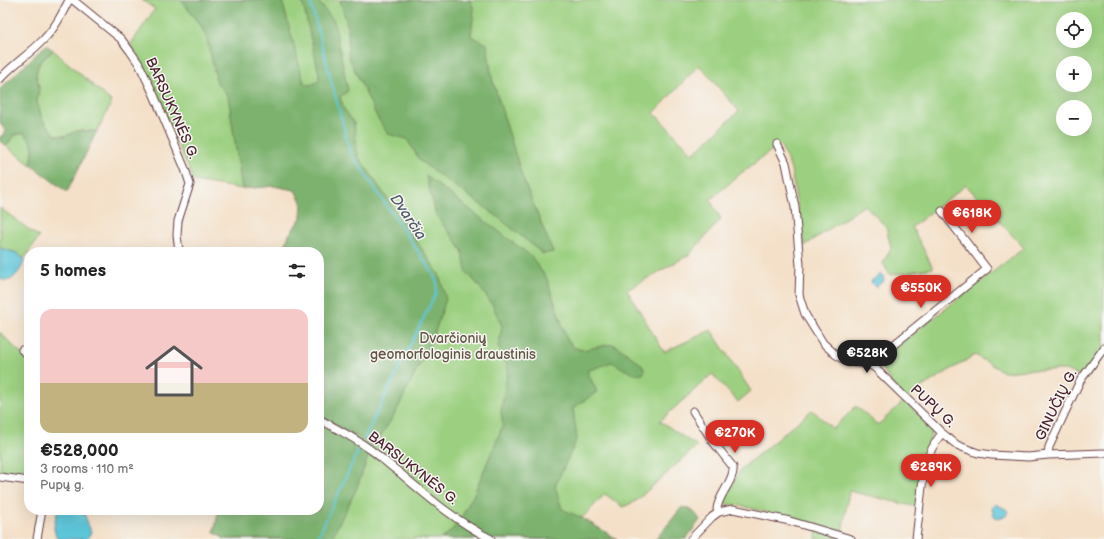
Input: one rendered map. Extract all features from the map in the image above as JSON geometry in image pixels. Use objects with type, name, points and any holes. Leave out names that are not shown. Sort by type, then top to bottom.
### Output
[{"type":"street","points":[[0,79],[6,72],[43,41],[51,31],[69,0]]},
{"type":"street","name":"BARSUKYNĖS G.","points":[[73,0],[121,39],[139,64],[154,95],[190,184],[178,221],[177,235],[178,247]]},
{"type":"street","points":[[777,144],[786,163],[794,201],[800,265],[799,295],[805,314],[824,343],[835,354],[847,362],[871,365],[876,358],[987,268],[942,211]]},
{"type":"street","name":"GINUČIŲ G.","points":[[1048,455],[1049,446],[1080,382],[1104,348]]},
{"type":"street","name":"PUPŲ G.","points":[[871,365],[942,433],[957,445],[978,453],[1028,457],[1104,452]]},
{"type":"street","points":[[693,410],[714,443],[733,467],[732,474],[718,502],[717,510],[719,512]]},
{"type":"street","name":"BARSUKYNĖS G.","points":[[324,422],[346,433],[372,450],[424,494],[458,520],[491,539]]},
{"type":"street","points":[[916,539],[924,468],[931,449],[942,433]]},
{"type":"street","points":[[0,478],[24,480]]},
{"type":"street","points":[[691,539],[704,523],[719,512],[739,509],[790,521],[851,539]]},
{"type":"street","points":[[37,539],[41,515]]},
{"type":"green space","name":"Dvarčionių geomorfologinis draustinis","points":[[142,0],[1104,0],[1104,354],[1087,379],[1065,370],[1025,370],[1004,372],[975,355],[915,391],[905,402],[930,425],[932,432],[922,462],[917,507],[849,491],[841,539],[816,539],[817,526],[743,506],[722,504],[741,469],[812,410],[833,429],[856,406],[878,425],[904,401],[879,366],[879,360],[1024,248],[966,185],[912,227],[933,268],[890,275],[883,263],[891,248],[886,227],[865,205],[804,246],[791,169],[780,144],[740,174],[710,200],[721,219],[690,254],[627,290],[664,352],[711,330],[751,391],[738,402],[712,374],[660,421],[697,446],[636,501],[623,507],[605,494],[582,518],[617,539],[225,539],[214,532],[218,515],[324,515],[324,247],[284,247],[289,235],[301,218],[302,203],[295,190],[274,186],[242,189],[194,181],[140,58],[130,45],[155,9]],"holes":[[[699,65],[739,111],[693,154],[654,113]]]},
{"type":"green space","points":[[181,0],[282,0],[304,83],[309,85],[319,80],[319,74],[302,0],[317,0],[334,21],[348,91],[340,97],[344,109],[354,123],[358,156],[439,274],[446,299],[434,335],[396,412],[374,447],[324,418],[324,247],[284,247],[289,235],[301,218],[302,203],[295,190],[274,186],[242,189],[228,96],[217,83],[207,39],[201,26]]},
{"type":"green space","points":[[340,0],[470,0],[474,9],[471,36],[487,44],[492,78],[523,179],[553,252],[543,254],[498,217],[420,161],[407,139],[388,134],[377,117],[348,56],[348,28]]},
{"type":"green space","points":[[46,45],[53,50],[39,63],[36,74],[39,88],[37,102],[42,119],[55,135],[65,136],[77,131],[97,131],[67,192],[31,165],[33,148],[32,144],[24,133],[15,135],[6,146],[0,141],[0,137],[6,132],[0,123],[0,89]]},
{"type":"green space","points":[[53,50],[112,102],[97,131],[77,131],[65,136],[55,135],[42,119],[37,102],[39,88],[36,74],[39,63]]},
{"type":"green space","points":[[24,133],[32,144],[33,148],[31,165],[6,146],[15,135]]},
{"type":"green space","points":[[426,176],[531,256],[547,279],[567,339],[573,347],[582,350],[612,344],[641,364],[644,369],[644,373],[641,374],[632,373],[612,362],[587,371],[597,392],[573,408],[577,439],[555,486],[562,509],[582,518],[617,539],[441,539],[458,523],[474,494],[503,425],[501,411],[508,370],[506,362],[498,347],[502,326],[492,304],[466,271],[462,250],[436,215]]},
{"type":"green space","points":[[0,208],[39,237],[32,247],[24,247],[24,259],[17,253],[0,248]]},
{"type":"green space","points":[[0,332],[24,355],[24,476],[0,474]]},
{"type":"green space","points":[[324,426],[345,436],[370,452],[356,490],[331,539],[225,539],[214,532],[218,515],[324,515]]},
{"type":"green space","points":[[682,507],[693,511],[700,520],[686,539],[656,539]]},
{"type":"water","points":[[0,248],[17,253],[24,259],[23,265],[19,271],[10,280],[0,279]]},
{"type":"water","points":[[881,274],[884,281],[875,287],[871,281]]},
{"type":"water","points":[[995,504],[1006,509],[1008,512],[1006,516],[998,518],[994,516],[992,509]]},
{"type":"water","points":[[57,515],[85,515],[91,532],[87,539],[58,539],[54,529]]},
{"type":"waterway","name":"Dvarčia","points":[[310,0],[350,152],[432,272],[437,283],[436,293],[364,439]]},
{"type":"waterway","name":"Dvarčia","points":[[317,539],[359,449]]}]
